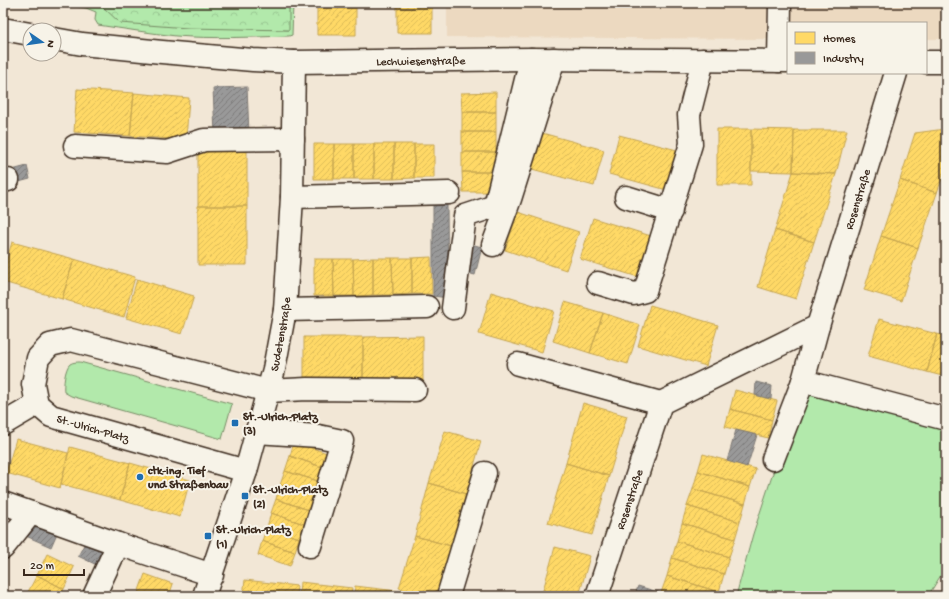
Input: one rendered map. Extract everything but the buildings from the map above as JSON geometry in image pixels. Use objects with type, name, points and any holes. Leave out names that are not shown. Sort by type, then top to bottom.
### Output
[{"type":"street","points":[[780,3],[783,61]]},
{"type":"street","points":[[3,29],[22,33]]},
{"type":"street","name":"Lechwiesenstraße","points":[[62,40],[82,44],[162,52],[294,62],[554,59],[666,51],[703,60],[783,61]]},
{"type":"street","points":[[453,308],[465,216],[495,206],[531,59]]},
{"type":"street","points":[[493,245],[510,199],[554,59]]},
{"type":"street","points":[[598,283],[634,294],[645,291],[691,144],[688,115],[703,60]]},
{"type":"street","name":"Sudetenstraße","points":[[204,596],[246,471],[274,369],[284,310],[292,197],[294,62]]},
{"type":"street","name":"Rosenstraße","points":[[773,459],[803,382],[818,326],[896,74]]},
{"type":"street","points":[[75,146],[167,152],[204,140],[293,139]]},
{"type":"street","points":[[292,197],[449,193]]},
{"type":"street","points":[[626,197],[671,211]]},
{"type":"street","points":[[284,310],[427,307]]},
{"type":"street","points":[[518,364],[661,403],[818,326]]},
{"type":"street","points":[[3,424],[37,404],[33,384],[38,358],[50,345],[71,340],[268,391],[307,389],[415,390]]},
{"type":"street","points":[[803,382],[946,419]]},
{"type":"street","name":"Rosenstraße","points":[[597,596],[661,403]]},
{"type":"street","name":"St.-Ulrich-Platz","points":[[37,404],[51,416],[246,471]]},
{"type":"street","points":[[256,432],[318,436],[342,441],[310,546]]},
{"type":"street","points":[[448,596],[485,473]]},
{"type":"street","points":[[3,503],[118,544],[212,575]]},
{"type":"street","points":[[3,548],[31,513]]},
{"type":"street","points":[[94,596],[118,544]]},
{"type":"shaded area","points":[[447,3],[946,3],[946,39],[927,39],[927,22],[787,22],[787,39],[447,37]]},
{"type":"green space","points":[[56,3],[268,3],[268,29],[288,30],[289,3],[293,3],[292,35],[219,38],[156,34],[98,25],[95,20],[96,12],[86,8]]},
{"type":"green space","points":[[84,3],[289,3],[289,30],[188,28],[120,23],[103,7]]},
{"type":"green space","points":[[80,362],[232,404],[222,439],[71,396],[64,392],[66,373],[70,364]]},
{"type":"green space","points":[[806,388],[946,425],[946,445],[942,459],[946,461],[946,567],[928,596],[736,596],[753,534],[777,461]]},
{"type":"place","name":"St.-Ulrich-Platz (3)","points":[[235,423]]},
{"type":"place","name":"ctk-ing. Tief und Straßenbau","points":[[140,477]]},
{"type":"place","name":"St.-Ulrich-Platz (2)","points":[[245,496]]},
{"type":"place","name":"St.-Ulrich-Platz (1)","points":[[208,536]]}]
